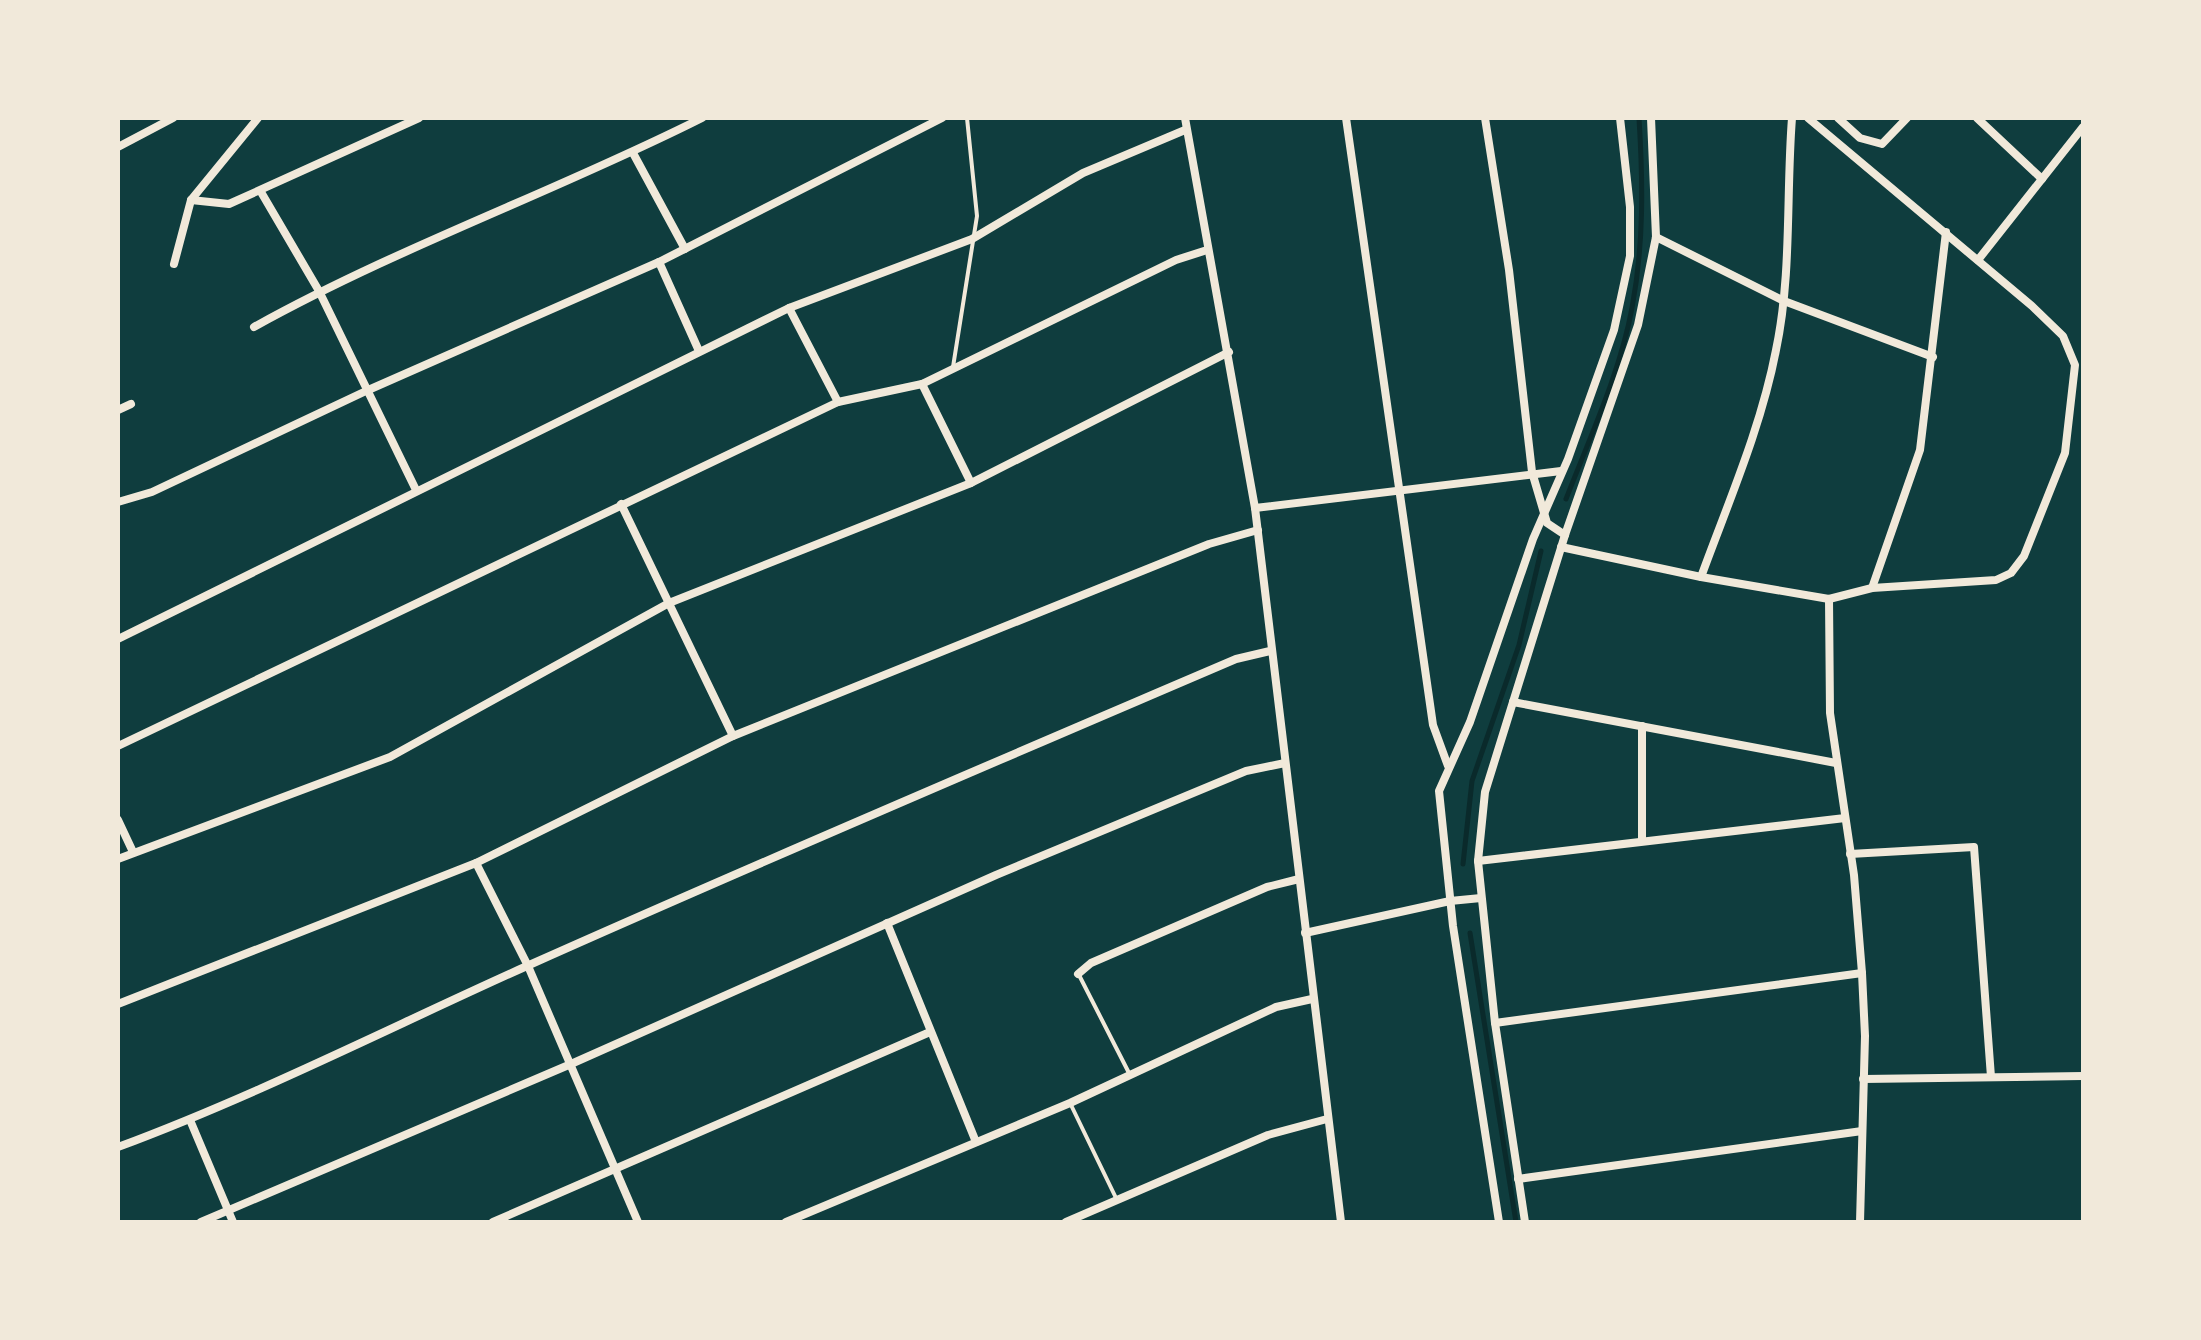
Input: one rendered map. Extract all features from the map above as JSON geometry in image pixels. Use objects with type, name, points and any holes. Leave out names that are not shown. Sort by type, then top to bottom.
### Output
[{"type":"street","points":[[150,118],[157,127]]},
{"type":"street","points":[[118,147],[173,118]]},
{"type":"street","points":[[174,264],[191,200],[258,118]]},
{"type":"street","points":[[191,200],[229,204],[419,118]]},
{"type":"street","points":[[254,327],[319,291],[633,153],[702,118]]},
{"type":"street","points":[[118,502],[152,492],[366,391],[659,262],[942,118]]},
{"type":"street","points":[[1185,118],[1255,508],[1341,1222]]},
{"type":"street","points":[[1346,118],[1433,725],[1448,766]]},
{"type":"street","points":[[1485,118],[1509,270],[1532,472],[1547,523],[1565,535]]},
{"type":"street","points":[[1499,1222],[1450,901],[1439,791],[1470,722],[1543,512],[1614,330],[1630,256],[1630,207],[1620,118]]},
{"type":"street","points":[[1525,1222],[1495,1023],[1481,898],[1478,861],[1485,792],[1561,547],[1638,325],[1656,237],[1651,118]]},
{"type":"street","points":[[1701,577],[1758,420],[1776,351],[1784,301],[1792,118]]},
{"type":"street","points":[[1561,547],[1701,577],[1829,599],[1872,588],[1980,582],[2006,577],[2024,556],[2065,453],[2075,365],[2063,336],[1946,232],[1808,118]]},
{"type":"street","points":[[1838,118],[1860,138],[1882,144],[1907,118]]},
{"type":"street","points":[[1977,118],[2042,179]]},
{"type":"street","points":[[1978,260],[2083,127]]},
{"type":"street","points":[[118,639],[789,308],[972,239],[1083,173],[1185,130]]},
{"type":"street","points":[[633,153],[685,249]]},
{"type":"street","points":[[261,192],[319,291],[416,490]]},
{"type":"street","points":[[1872,588],[1920,450],[1946,232]]},
{"type":"street","points":[[1656,237],[1784,301],[1933,357]]},
{"type":"street","points":[[118,746],[838,402],[922,384],[1176,260],[1207,250]]},
{"type":"street","points":[[659,262],[699,351]]},
{"type":"street","points":[[789,308],[838,402]]},
{"type":"street","points":[[118,859],[390,757],[669,603],[971,483],[1229,352]]},
{"type":"street","points":[[922,384],[971,483]]},
{"type":"street","points":[[118,410],[131,404]]},
{"type":"street","points":[[1255,508],[1532,472],[1561,471]]},
{"type":"street","points":[[621,504],[733,736]]},
{"type":"street","points":[[118,1004],[476,863],[733,736],[1209,544],[1258,530]]},
{"type":"street","points":[[1829,599],[1830,713],[1850,854],[1862,973],[1860,1222]]},
{"type":"street","points":[[118,1147],[190,1120],[528,966],[1222,665],[1270,651]]},
{"type":"street","points":[[1513,702],[1836,763]]},
{"type":"street","points":[[1642,726],[1642,841]]},
{"type":"street","points":[[201,1222],[227,1208],[571,1064],[996,875],[1246,771],[1285,763]]},
{"type":"street","points":[[1478,861],[1845,818]]},
{"type":"street","points":[[118,820],[133,852]]},
{"type":"street","points":[[1850,854],[1974,847],[1991,1077]]},
{"type":"street","points":[[476,863],[528,966],[638,1222]]},
{"type":"street","points":[[1078,974],[1091,963],[1267,887],[1299,879]]},
{"type":"street","points":[[1305,933],[1450,901],[1481,898]]},
{"type":"street","points":[[887,923],[976,1142]]},
{"type":"street","points":[[1495,1023],[1862,973]]},
{"type":"street","points":[[786,1222],[1070,1103],[1276,1007],[1312,999]]},
{"type":"street","points":[[493,1222],[930,1032]]},
{"type":"street","points":[[1863,1079],[2083,1076]]},
{"type":"street","points":[[1066,1222],[1268,1135],[1327,1119]]},
{"type":"street","points":[[190,1120],[233,1222]]},
{"type":"street","points":[[1518,1179],[1862,1131]]},
{"type":"lane","points":[[953,367],[977,216],[967,118]]},
{"type":"lane","points":[[1078,974],[1129,1073]]},
{"type":"lane","points":[[1070,1103],[1117,1201]]},
{"type":"waterway","points":[[1566,499],[1612,381],[1632,308],[1642,213],[1639,118]]},
{"type":"waterway","points":[[1463,864],[1472,781],[1519,645],[1541,551]]},
{"type":"waterway","points":[[1470,933],[1516,1222]]}]
